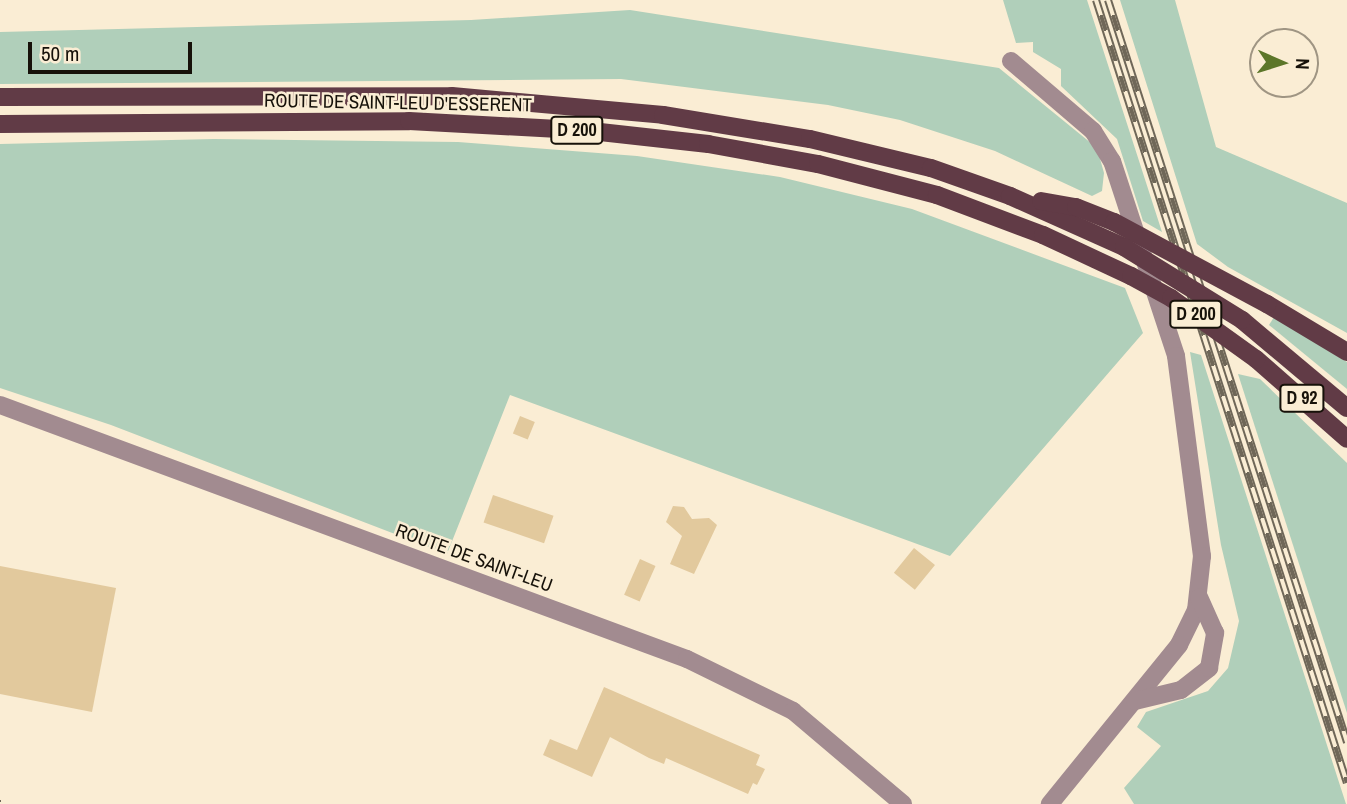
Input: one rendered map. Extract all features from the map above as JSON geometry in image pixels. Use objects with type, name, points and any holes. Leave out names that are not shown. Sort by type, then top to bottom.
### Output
[{"type":"main road","name":"ROUTE DE SAINT-LEU D'ESSERENT","points":[[0,97],[394,95],[586,106],[810,139],[931,168],[1010,196],[1124,247],[1242,320],[1347,408]]},
{"type":"main road","name":"ROUTE DE SAINT-LEU D'ESSERENT","points":[[0,124],[409,121],[591,131],[708,144],[818,164],[937,195],[1043,235],[1131,276],[1179,303],[1256,359],[1347,439]]},
{"type":"main road","points":[[1010,196],[1076,208],[1114,222],[1267,304],[1347,352]]},
{"type":"street","points":[[1011,61],[1093,131],[1112,161],[1179,370],[1202,544],[1199,597],[1179,645],[1050,804]]},
{"type":"street","name":"ROUTE DE SAINT-LEU","points":[[0,405],[687,659],[799,715],[903,804]]},
{"type":"street","points":[[1135,701],[1181,690],[1209,668],[1215,633],[1199,597]]},
{"type":"green space","points":[[1003,0],[1087,0],[1162,232],[1143,221],[1117,139],[1061,86],[1061,69],[1033,52],[1033,42],[1016,43]]},
{"type":"green space","points":[[1120,0],[1175,0],[1216,147],[1347,203],[1347,333],[1228,267],[1197,244]]},
{"type":"green space","points":[[630,10],[999,68],[1097,148],[1104,173],[1102,191],[1092,196],[995,151],[900,120],[828,105],[621,79],[0,84],[0,32],[471,20]]},
{"type":"green space","points":[[214,139],[458,142],[637,156],[780,177],[912,209],[1125,288],[1143,333],[950,556],[510,395],[447,554],[111,425],[0,388],[0,144]]},
{"type":"green space","points":[[1274,317],[1347,362],[1347,389],[1269,325]]},
{"type":"green space","points":[[1190,352],[1201,355],[1346,804],[1134,804],[1124,788],[1161,746],[1137,727],[1146,712],[1208,691],[1228,668],[1239,621],[1221,545]]},
{"type":"green space","points":[[1238,374],[1260,379],[1347,463],[1347,713]]},
{"type":"building","points":[[520,416],[535,422],[528,440],[513,434]]},
{"type":"building","points":[[493,495],[554,516],[544,543],[484,522]]},
{"type":"building","points":[[673,506],[684,507],[692,519],[709,518],[717,525],[694,574],[670,564],[682,536],[666,522]]},
{"type":"building","points":[[914,548],[935,565],[915,590],[894,573]]},
{"type":"building","points":[[640,559],[656,566],[640,602],[624,595]]},
{"type":"building","points":[[0,566],[116,588],[92,712],[0,694]]},
{"type":"building","points":[[604,687],[760,755],[756,765],[765,769],[757,785],[753,783],[748,794],[666,758],[664,764],[649,758],[610,737],[592,777],[543,755],[550,739],[577,750]]},
{"type":"railway","points":[[1096,0],[1347,783]]},
{"type":"railway","points":[[1108,0],[1347,742]]}]
